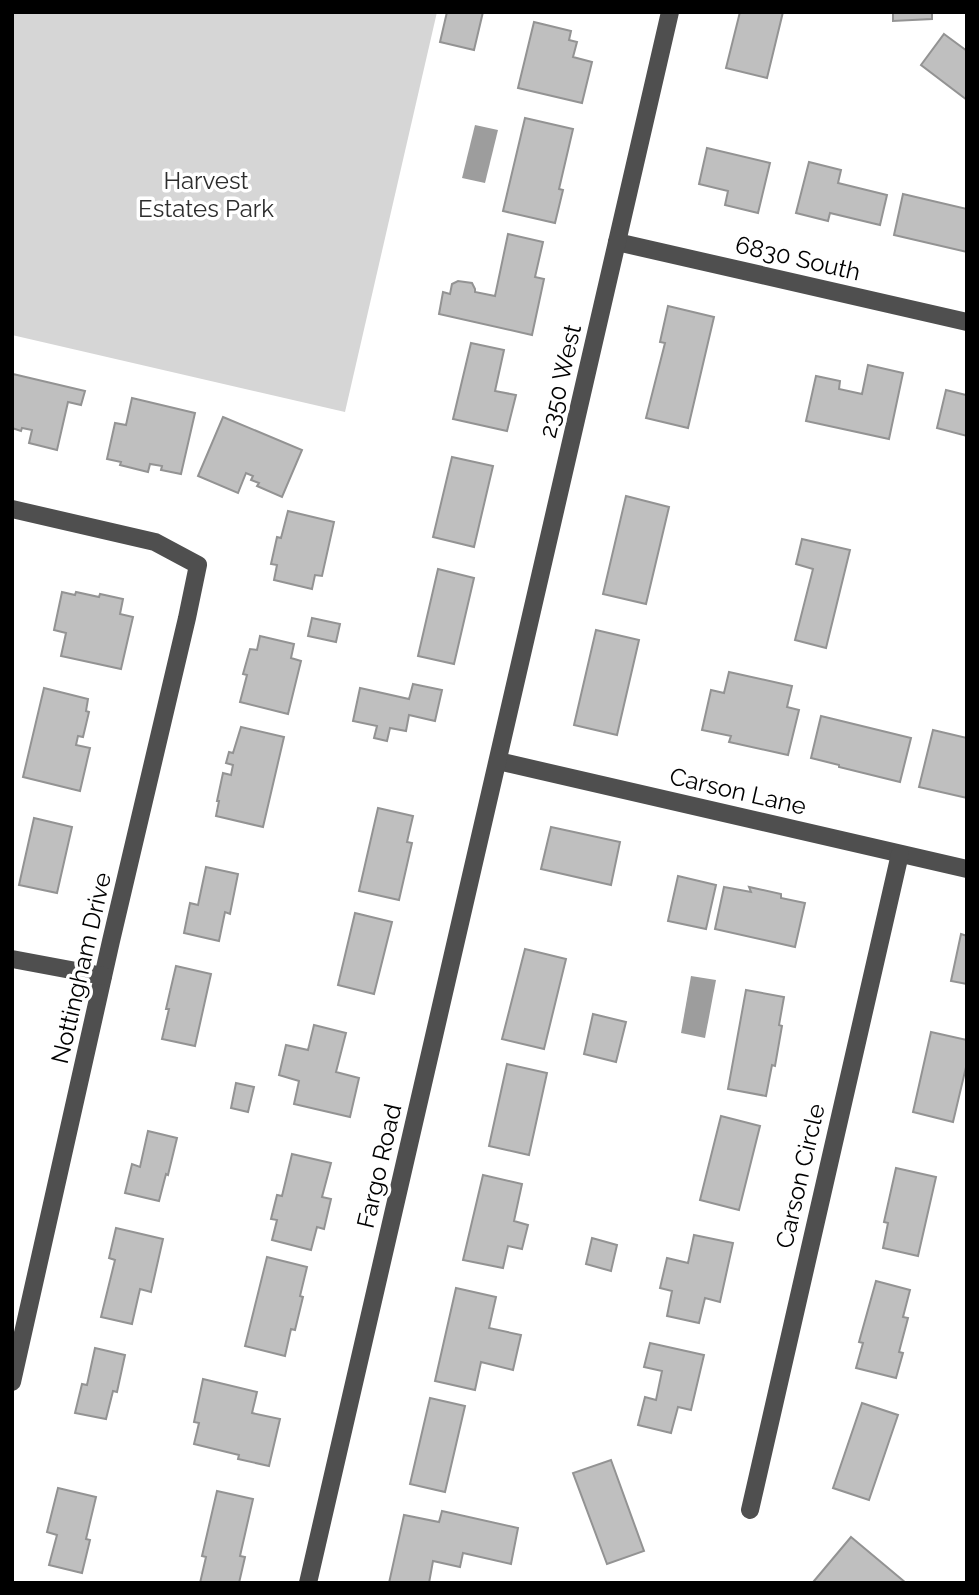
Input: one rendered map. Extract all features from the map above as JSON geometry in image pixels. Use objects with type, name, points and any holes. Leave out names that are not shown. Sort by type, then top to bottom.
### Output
[{"type":"street","name":"2350 West","points":[[498,761],[670,12]]},
{"type":"street","name":"6830 South","points":[[617,242],[967,322]]},
{"type":"street","name":"Nottingham Drive","points":[[12,509],[155,542],[198,565],[12,1382]]},
{"type":"street","name":"Carson Lane","points":[[498,761],[967,869]]},
{"type":"street","name":"Fargo Road","points":[[308,1583],[498,761]]},
{"type":"street","name":"Carson Circle","points":[[750,1510],[900,854]]},
{"type":"street","points":[[12,959],[103,976]]},
{"type":"green space","name":"Harvest Estates Park","points":[[12,12],[437,12],[345,412],[12,335]]},
{"type":"shaded area","points":[[475,125],[498,130],[485,183],[462,178]]},
{"type":"shaded area","points":[[691,976],[716,980],[705,1038],[681,1033]]},
{"type":"building","points":[[447,12],[483,12],[474,50],[440,42]]},
{"type":"building","points":[[740,12],[783,12],[767,78],[726,68]]},
{"type":"building","points":[[893,12],[932,12],[932,19],[893,21]]},
{"type":"building","points":[[534,22],[571,31],[569,40],[577,42],[573,57],[592,62],[582,103],[518,88]]},
{"type":"building","points":[[944,34],[967,51],[967,100],[921,65]]},
{"type":"building","points":[[525,118],[573,129],[559,189],[563,190],[555,223],[503,211]]},
{"type":"building","points":[[707,148],[770,163],[758,213],[725,205],[728,191],[699,184]]},
{"type":"building","points":[[809,162],[841,170],[838,183],[887,195],[880,225],[830,213],[828,221],[796,213]]},
{"type":"building","points":[[903,194],[967,209],[967,252],[894,235]]},
{"type":"building","points":[[508,234],[543,242],[535,277],[544,279],[532,335],[439,314],[443,292],[450,294],[452,284],[458,281],[472,283],[475,292],[495,296]]},
{"type":"building","points":[[668,306],[714,317],[688,428],[646,418],[665,343],[660,342]]},
{"type":"building","points":[[471,343],[504,350],[495,391],[516,395],[507,431],[453,419]]},
{"type":"building","points":[[868,365],[903,373],[889,439],[806,421],[816,376],[840,381],[839,389],[862,394]]},
{"type":"building","points":[[13,374],[85,391],[81,405],[68,402],[57,450],[29,443],[32,430],[12,428]]},
{"type":"building","points":[[946,390],[966,395],[967,391],[967,436],[937,428]]},
{"type":"building","points":[[132,398],[195,413],[181,474],[161,470],[162,466],[150,464],[148,472],[107,459],[115,423],[126,425]]},
{"type":"building","points":[[223,417],[302,450],[282,497],[257,486],[259,483],[251,480],[253,476],[246,473],[238,493],[198,476]]},
{"type":"building","points":[[452,457],[493,466],[474,547],[433,537]]},
{"type":"building","points":[[626,496],[669,507],[646,604],[603,594]]},
{"type":"building","points":[[288,511],[334,522],[322,576],[315,575],[312,589],[274,580],[277,565],[271,564],[277,537],[281,538]]},
{"type":"building","points":[[802,539],[850,550],[826,648],[795,640],[813,569],[796,564]]},
{"type":"building","points":[[438,569],[474,578],[454,664],[418,656]]},
{"type":"building","points":[[62,592],[99,597],[100,594],[123,599],[120,614],[133,617],[121,669],[61,656],[66,633],[54,630]]},
{"type":"building","points":[[312,618],[340,624],[336,642],[308,636]]},
{"type":"building","points":[[596,630],[639,640],[617,735],[574,725]]},
{"type":"building","points":[[260,636],[294,644],[291,658],[301,661],[288,714],[240,702],[247,675],[243,674],[250,649],[257,650]]},
{"type":"building","points":[[729,672],[792,686],[787,707],[799,710],[788,755],[729,742],[731,736],[702,730],[711,690],[724,693]]},
{"type":"building","points":[[413,684],[442,690],[435,721],[409,715],[406,731],[390,728],[387,741],[374,738],[377,726],[353,721],[360,688],[409,699]]},
{"type":"building","points":[[44,688],[88,699],[86,711],[89,712],[83,737],[78,736],[76,745],[90,748],[80,791],[23,777]]},
{"type":"building","points":[[821,716],[911,738],[900,782],[811,758]]},
{"type":"building","points":[[241,727],[284,737],[263,827],[216,816],[223,773],[231,775],[233,765],[226,763],[229,752],[233,753]]},
{"type":"building","points":[[933,730],[967,738],[967,798],[919,787]]},
{"type":"building","points":[[378,808],[413,816],[407,842],[412,843],[399,900],[359,891]]},
{"type":"building","points":[[34,818],[72,827],[57,893],[19,885]]},
{"type":"building","points":[[551,827],[620,842],[611,885],[541,869]]},
{"type":"building","points":[[206,867],[238,874],[230,914],[225,912],[219,941],[184,933],[190,903],[198,905]]},
{"type":"building","points":[[678,876],[716,885],[706,929],[668,921]]},
{"type":"building","points":[[724,887],[751,892],[749,887],[805,903],[795,947],[715,929]]},
{"type":"building","points":[[355,913],[392,922],[374,994],[338,985]]},
{"type":"building","points":[[961,934],[967,936],[967,984],[951,981]]},
{"type":"building","points":[[525,949],[566,959],[544,1049],[502,1039]]},
{"type":"building","points":[[176,966],[211,974],[195,1046],[162,1039]]},
{"type":"building","points":[[746,990],[784,997],[775,1066],[772,1065],[766,1096],[728,1089]]},
{"type":"building","points":[[593,1014],[626,1022],[616,1062],[584,1054]]},
{"type":"building","points":[[314,1025],[346,1033],[336,1072],[359,1078],[350,1117],[294,1104],[299,1081],[279,1075],[286,1045],[308,1050]]},
{"type":"building","points":[[931,1032],[967,1040],[967,1063],[953,1122],[913,1112]]},
{"type":"building","points":[[507,1064],[547,1073],[529,1155],[489,1146]]},
{"type":"building","points":[[236,1083],[254,1087],[248,1112],[231,1108]]},
{"type":"building","points":[[721,1116],[760,1126],[739,1210],[700,1200]]},
{"type":"building","points":[[148,1131],[177,1138],[159,1201],[125,1193],[132,1164],[140,1167]]},
{"type":"building","points":[[292,1154],[331,1163],[322,1197],[331,1199],[324,1229],[317,1227],[311,1250],[272,1240],[277,1220],[271,1219],[277,1195],[282,1196]]},
{"type":"building","points":[[896,1168],[936,1177],[918,1256],[883,1248],[888,1223],[884,1222]]},
{"type":"building","points":[[483,1175],[522,1184],[514,1221],[528,1225],[522,1249],[508,1246],[503,1268],[463,1260]]},
{"type":"building","points":[[116,1228],[163,1239],[151,1292],[140,1289],[132,1324],[101,1317],[115,1260],[109,1258]]},
{"type":"building","points":[[694,1235],[733,1243],[720,1302],[705,1298],[699,1323],[667,1316],[672,1291],[660,1288],[667,1258],[688,1263]]},
{"type":"building","points":[[592,1238],[617,1245],[611,1271],[586,1264]]},
{"type":"building","points":[[267,1257],[307,1267],[295,1330],[291,1329],[285,1356],[245,1346]]},
{"type":"building","points":[[876,1281],[910,1290],[903,1317],[908,1318],[899,1352],[903,1353],[896,1378],[856,1368],[863,1343],[859,1342]]},
{"type":"building","points":[[456,1288],[496,1297],[489,1328],[521,1335],[513,1370],[481,1362],[475,1390],[435,1381]]},
{"type":"building","points":[[650,1343],[704,1355],[691,1410],[678,1407],[671,1433],[638,1425],[645,1397],[656,1400],[662,1371],[644,1367]]},
{"type":"building","points":[[95,1348],[125,1355],[117,1392],[113,1391],[106,1419],[75,1413],[82,1384],[87,1385]]},
{"type":"building","points":[[203,1379],[257,1392],[252,1413],[280,1419],[269,1466],[238,1459],[239,1455],[194,1444],[199,1423],[194,1422]]},
{"type":"building","points":[[430,1398],[465,1406],[445,1492],[410,1484]]},
{"type":"building","points":[[862,1403],[898,1415],[869,1500],[833,1488]]},
{"type":"building","points":[[611,1460],[644,1551],[607,1564],[573,1473]]},
{"type":"building","points":[[58,1488],[96,1497],[86,1539],[90,1540],[82,1573],[49,1565],[57,1535],[47,1532]]},
{"type":"building","points":[[217,1491],[253,1499],[240,1556],[245,1557],[239,1583],[200,1583],[206,1557],[202,1556]]},
{"type":"building","points":[[442,1511],[518,1528],[511,1564],[463,1553],[460,1567],[433,1561],[429,1583],[389,1583],[404,1515],[439,1522]]},
{"type":"building","points":[[851,1537],[906,1583],[816,1583],[814,1581]]}]
